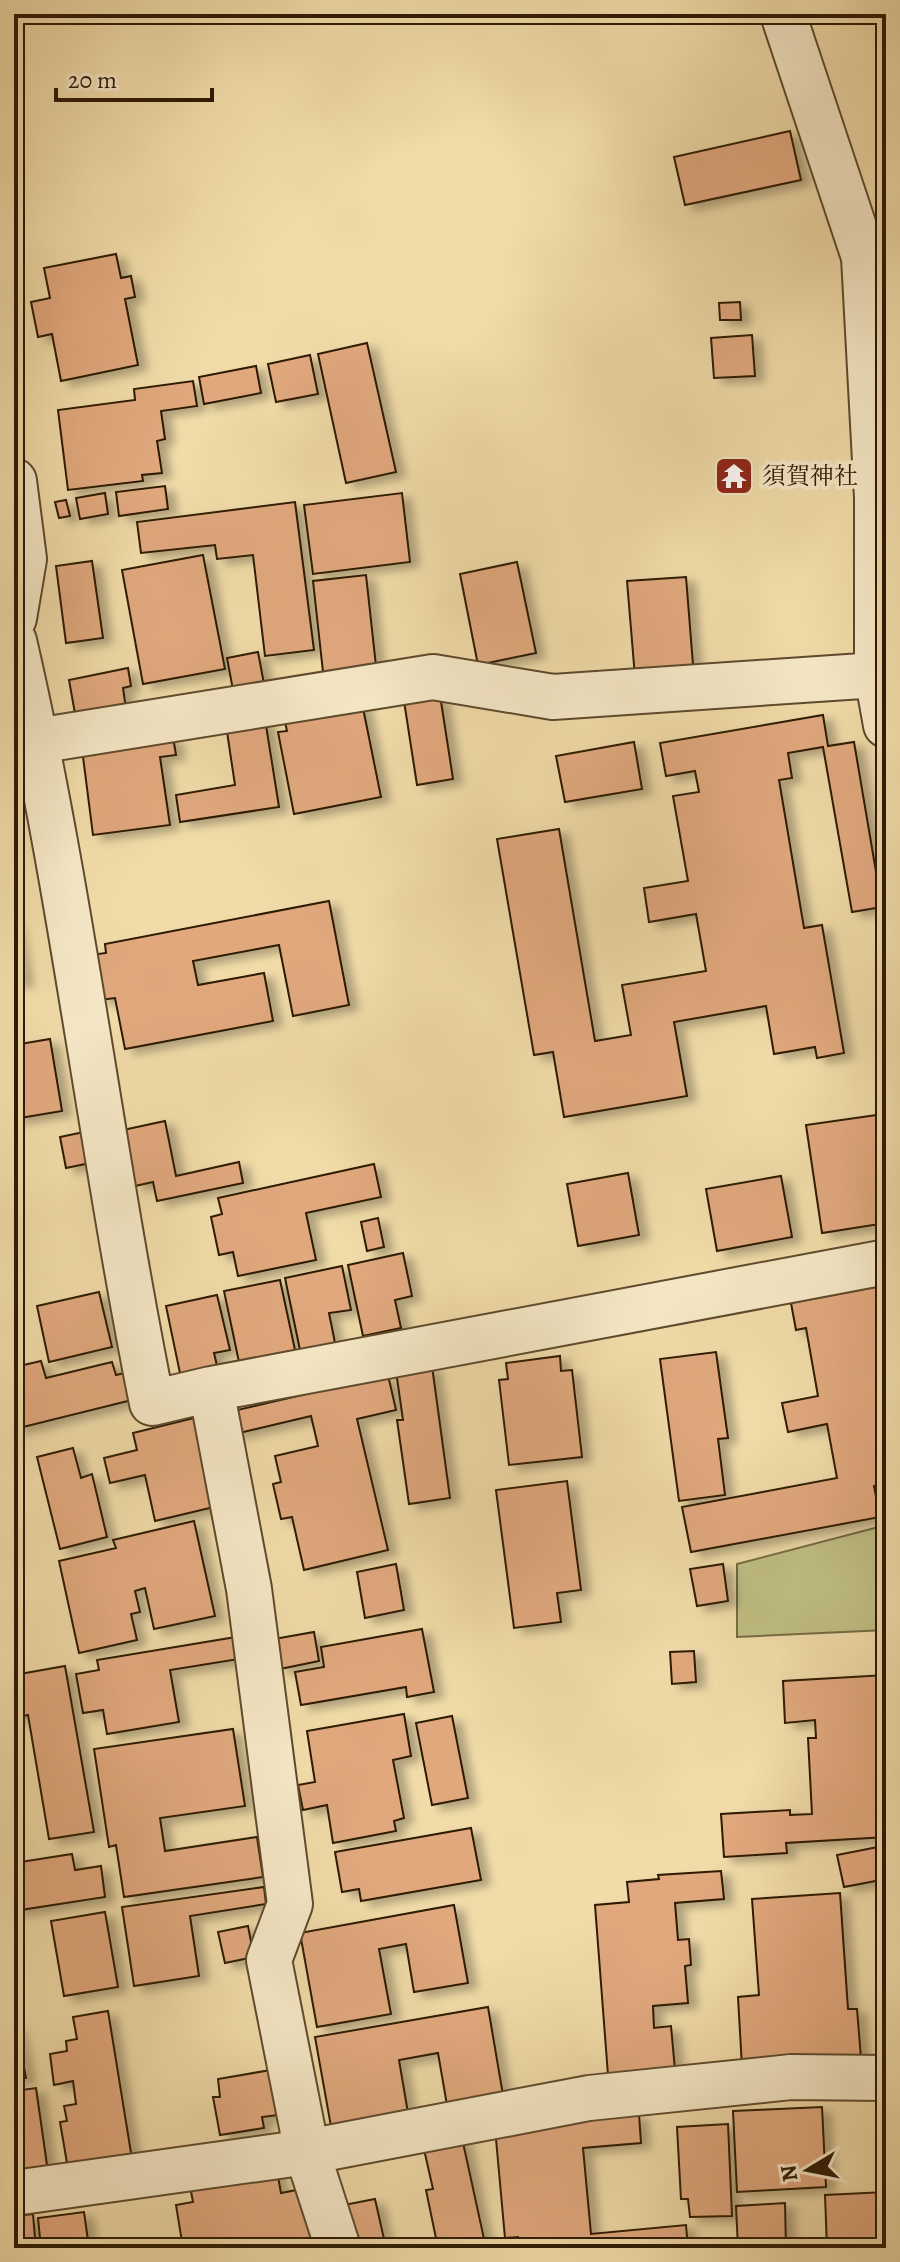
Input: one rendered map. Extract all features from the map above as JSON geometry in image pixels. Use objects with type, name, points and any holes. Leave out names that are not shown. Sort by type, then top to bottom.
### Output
[{"type":"street","points":[[783,14],[864,257],[881,497],[877,675],[886,725]]},
{"type":"street","points":[[14,481],[24,559],[14,618]]},
{"type":"street","points":[[14,641],[37,741],[126,1275],[152,1403],[211,1389],[886,1262]]},
{"type":"street","points":[[37,741],[433,677],[553,697],[877,675]]},
{"type":"street","points":[[211,1389],[249,1589],[290,1904],[269,1960],[307,2152],[338,2248]]},
{"type":"street","points":[[14,2193],[307,2152],[589,2098],[791,2077],[886,2078]]},
{"type":"shaded area","points":[[886,1525],[886,1630],[737,1637],[737,1564]]},
{"type":"building","points":[[790,131],[801,180],[685,205],[674,157]]},
{"type":"building","points":[[116,254],[121,278],[131,276],[135,297],[125,299],[138,365],[61,381],[52,334],[38,337],[31,302],[50,298],[44,268]]},
{"type":"building","points":[[740,302],[741,320],[720,320],[719,303]]},
{"type":"building","points":[[752,335],[755,376],[714,378],[711,338]]},
{"type":"building","points":[[367,343],[396,472],[346,483],[318,354]]},
{"type":"building","points":[[310,355],[318,394],[276,402],[268,364]]},
{"type":"building","points":[[256,366],[261,393],[204,404],[199,377]]},
{"type":"building","points":[[193,381],[197,406],[161,411],[165,439],[157,441],[162,473],[142,475],[143,481],[68,490],[58,410],[135,400],[134,389]]},
{"type":"building","points":[[165,486],[168,509],[119,516],[116,492]]},
{"type":"building","points":[[105,493],[108,514],[80,519],[76,498]]},
{"type":"building","points":[[402,493],[410,562],[313,574],[304,505]]},
{"type":"building","points":[[66,500],[70,516],[59,518],[55,502]]},
{"type":"building","points":[[295,502],[314,650],[265,656],[253,555],[217,559],[215,545],[141,553],[137,522]]},
{"type":"building","points":[[203,555],[225,669],[143,684],[122,570]]},
{"type":"building","points":[[92,561],[103,638],[66,643],[56,566]]},
{"type":"building","points":[[517,562],[536,653],[478,665],[460,574]]},
{"type":"building","points":[[366,575],[376,666],[323,672],[313,581]]},
{"type":"building","points":[[686,577],[693,665],[688,665],[688,673],[635,677],[627,581]]},
{"type":"building","points":[[258,652],[264,684],[233,690],[227,658]]},
{"type":"building","points":[[128,668],[131,686],[123,688],[126,709],[76,719],[69,680]]},
{"type":"building","points":[[440,695],[453,779],[417,785],[404,701]]},
{"type":"building","points":[[362,703],[381,797],[294,814],[278,732],[287,731],[284,718]]},
{"type":"building","points":[[823,715],[828,746],[854,742],[882,907],[852,912],[823,747],[788,753],[792,778],[779,780],[804,928],[822,925],[844,1053],[817,1058],[815,1047],[774,1054],[766,1006],[674,1022],[687,1096],[564,1117],[553,1052],[534,1055],[497,839],[559,829],[595,1041],[631,1035],[622,985],[706,971],[696,914],[649,922],[644,888],[688,881],[673,796],[699,792],[695,771],[666,776],[660,743]]},
{"type":"building","points":[[265,719],[279,807],[180,822],[176,795],[235,785],[226,725]]},
{"type":"building","points":[[173,737],[176,755],[160,757],[170,825],[93,835],[82,749]]},
{"type":"building","points":[[634,742],[642,789],[565,802],[556,756]]},
{"type":"building","points":[[329,901],[349,1005],[293,1016],[279,945],[193,961],[198,985],[264,973],[273,1021],[125,1049],[115,998],[100,1000],[91,955],[106,953],[105,944]]},
{"type":"building","points":[[14,918],[24,981],[14,983]]},
{"type":"building","points":[[50,1039],[62,1111],[14,1119],[14,1045]]},
{"type":"building","points":[[884,1114],[886,1223],[822,1233],[806,1125]]},
{"type":"building","points":[[165,1121],[176,1176],[239,1162],[243,1183],[157,1201],[153,1182],[135,1186],[123,1130]]},
{"type":"building","points":[[89,1131],[95,1162],[66,1168],[60,1137]]},
{"type":"building","points":[[374,1164],[381,1197],[306,1213],[316,1260],[238,1276],[233,1252],[219,1255],[211,1217],[222,1214],[218,1198]]},
{"type":"building","points":[[628,1173],[639,1235],[578,1246],[567,1184]]},
{"type":"building","points":[[781,1176],[792,1237],[717,1251],[706,1189]]},
{"type":"building","points":[[378,1218],[384,1247],[367,1251],[361,1222]]},
{"type":"building","points":[[403,1253],[412,1296],[395,1300],[401,1328],[363,1336],[348,1265]]},
{"type":"building","points":[[342,1266],[351,1310],[329,1313],[335,1343],[300,1350],[285,1278]]},
{"type":"building","points":[[280,1280],[295,1350],[239,1362],[224,1291]]},
{"type":"building","points":[[886,1285],[886,1484],[874,1486],[880,1517],[691,1552],[682,1507],[837,1478],[827,1424],[788,1432],[782,1403],[818,1396],[806,1328],[796,1330],[791,1303]]},
{"type":"building","points":[[99,1292],[112,1347],[49,1362],[37,1306]]},
{"type":"building","points":[[217,1295],[230,1350],[214,1353],[218,1370],[181,1378],[166,1306]]},
{"type":"building","points":[[716,1352],[728,1438],[718,1439],[725,1495],[679,1501],[660,1359]]},
{"type":"building","points":[[560,1356],[561,1371],[572,1370],[582,1457],[509,1465],[499,1380],[508,1379],[506,1363]]},
{"type":"building","points":[[41,1361],[46,1378],[112,1362],[116,1375],[133,1371],[140,1398],[15,1429],[14,1399],[22,1397],[15,1367]]},
{"type":"building","points":[[432,1366],[450,1498],[409,1504],[397,1420],[403,1420],[396,1371]]},
{"type":"building","points":[[388,1375],[396,1410],[357,1419],[388,1550],[304,1570],[292,1517],[281,1519],[273,1484],[281,1482],[275,1456],[318,1446],[311,1416],[235,1434],[229,1412]]},
{"type":"building","points":[[194,1418],[214,1507],[155,1521],[145,1475],[110,1483],[104,1458],[137,1450],[133,1433]]},
{"type":"building","points":[[73,1448],[81,1478],[92,1474],[107,1537],[60,1549],[37,1457]]},
{"type":"building","points":[[567,1481],[581,1590],[557,1593],[561,1622],[514,1628],[496,1490]]},
{"type":"building","points":[[194,1521],[215,1616],[154,1629],[145,1588],[135,1591],[140,1612],[131,1614],[137,1640],[79,1653],[59,1561],[116,1548],[113,1540]]},
{"type":"building","points":[[396,1564],[404,1610],[365,1618],[357,1572]]},
{"type":"building","points":[[723,1564],[728,1601],[697,1606],[690,1569]]},
{"type":"building","points":[[422,1629],[434,1692],[407,1697],[406,1687],[301,1705],[295,1672],[324,1667],[321,1647]]},
{"type":"building","points":[[314,1632],[319,1661],[280,1669],[274,1639]]},
{"type":"building","points":[[242,1636],[245,1658],[170,1670],[179,1722],[107,1734],[103,1710],[83,1713],[76,1674],[99,1670],[97,1660]]},
{"type":"building","points":[[694,1651],[696,1682],[672,1684],[670,1652]]},
{"type":"building","points":[[65,1666],[94,1832],[49,1839],[28,1715],[14,1718],[14,1675]]},
{"type":"building","points":[[886,1675],[886,1837],[786,1843],[787,1853],[724,1857],[721,1814],[790,1810],[790,1815],[812,1814],[808,1738],[816,1738],[815,1720],[785,1723],[783,1681]]},
{"type":"building","points":[[404,1714],[411,1756],[393,1760],[404,1818],[394,1821],[396,1831],[333,1843],[327,1805],[303,1810],[298,1785],[315,1782],[307,1731]]},
{"type":"building","points":[[452,1716],[468,1798],[432,1805],[416,1723]]},
{"type":"building","points":[[233,1729],[245,1806],[160,1818],[165,1851],[257,1837],[263,1877],[124,1897],[116,1845],[109,1847],[94,1749]]},
{"type":"building","points":[[471,1828],[481,1880],[361,1901],[359,1889],[342,1892],[335,1852]]},
{"type":"building","points":[[883,1846],[886,1879],[844,1887],[837,1855]]},
{"type":"building","points":[[72,1854],[75,1870],[101,1866],[105,1897],[14,1911],[14,1863]]},
{"type":"building","points":[[721,1871],[724,1899],[675,1903],[678,1940],[689,1939],[691,1965],[685,1966],[688,2003],[653,2006],[654,2028],[671,2026],[675,2070],[608,2075],[595,1905],[629,1902],[627,1882],[659,1879],[658,1875]]},
{"type":"building","points":[[264,1887],[266,1904],[190,1916],[199,1976],[134,1986],[122,1907]]},
{"type":"building","points":[[840,1893],[848,2009],[857,2009],[861,2058],[742,2067],[738,1997],[759,1995],[752,1899]]},
{"type":"building","points":[[454,1905],[468,1983],[414,1992],[406,1944],[379,1949],[391,2014],[317,2027],[300,1933]]},
{"type":"building","points":[[105,1912],[118,1987],[64,1996],[51,1921]]},
{"type":"building","points":[[248,1926],[254,1957],[225,1963],[218,1932]]},
{"type":"building","points":[[488,2007],[504,2101],[448,2111],[438,2053],[399,2060],[409,2119],[332,2132],[315,2037]]},
{"type":"building","points":[[108,2011],[132,2159],[68,2169],[60,2122],[67,2121],[64,2106],[76,2104],[73,2081],[54,2085],[50,2054],[67,2051],[66,2041],[77,2039],[73,2017]]},
{"type":"building","points":[[14,2026],[26,2078],[14,2080]]},
{"type":"building","points":[[271,2070],[278,2115],[262,2117],[264,2128],[220,2135],[213,2097],[220,2097],[218,2079]]},
{"type":"building","points":[[36,2088],[48,2172],[14,2177],[14,2091]]},
{"type":"building","points":[[822,2107],[826,2187],[737,2192],[733,2111]]},
{"type":"building","points":[[639,2114],[641,2143],[583,2148],[591,2234],[686,2225],[688,2248],[519,2248],[518,2237],[505,2238],[495,2128]]},
{"type":"building","points":[[728,2124],[732,2216],[690,2217],[688,2199],[681,2199],[677,2127]]},
{"type":"building","points":[[462,2138],[486,2248],[438,2248],[426,2190],[433,2189],[423,2145]]},
{"type":"building","points":[[277,2171],[281,2193],[312,2187],[320,2237],[278,2244],[278,2248],[183,2248],[176,2205],[193,2202],[190,2186]]},
{"type":"building","points":[[886,2192],[886,2248],[827,2248],[825,2195]]},
{"type":"building","points":[[375,2199],[386,2248],[351,2248],[339,2206]]},
{"type":"building","points":[[785,2203],[786,2248],[738,2248],[736,2206]]},
{"type":"building","points":[[84,2212],[89,2248],[41,2248],[38,2218]]},
{"type":"building","points":[[33,2214],[35,2238],[17,2239],[18,2248],[14,2248],[14,2216]]},
{"type":"place","name":"須賀神社","points":[[734,476]]}]
